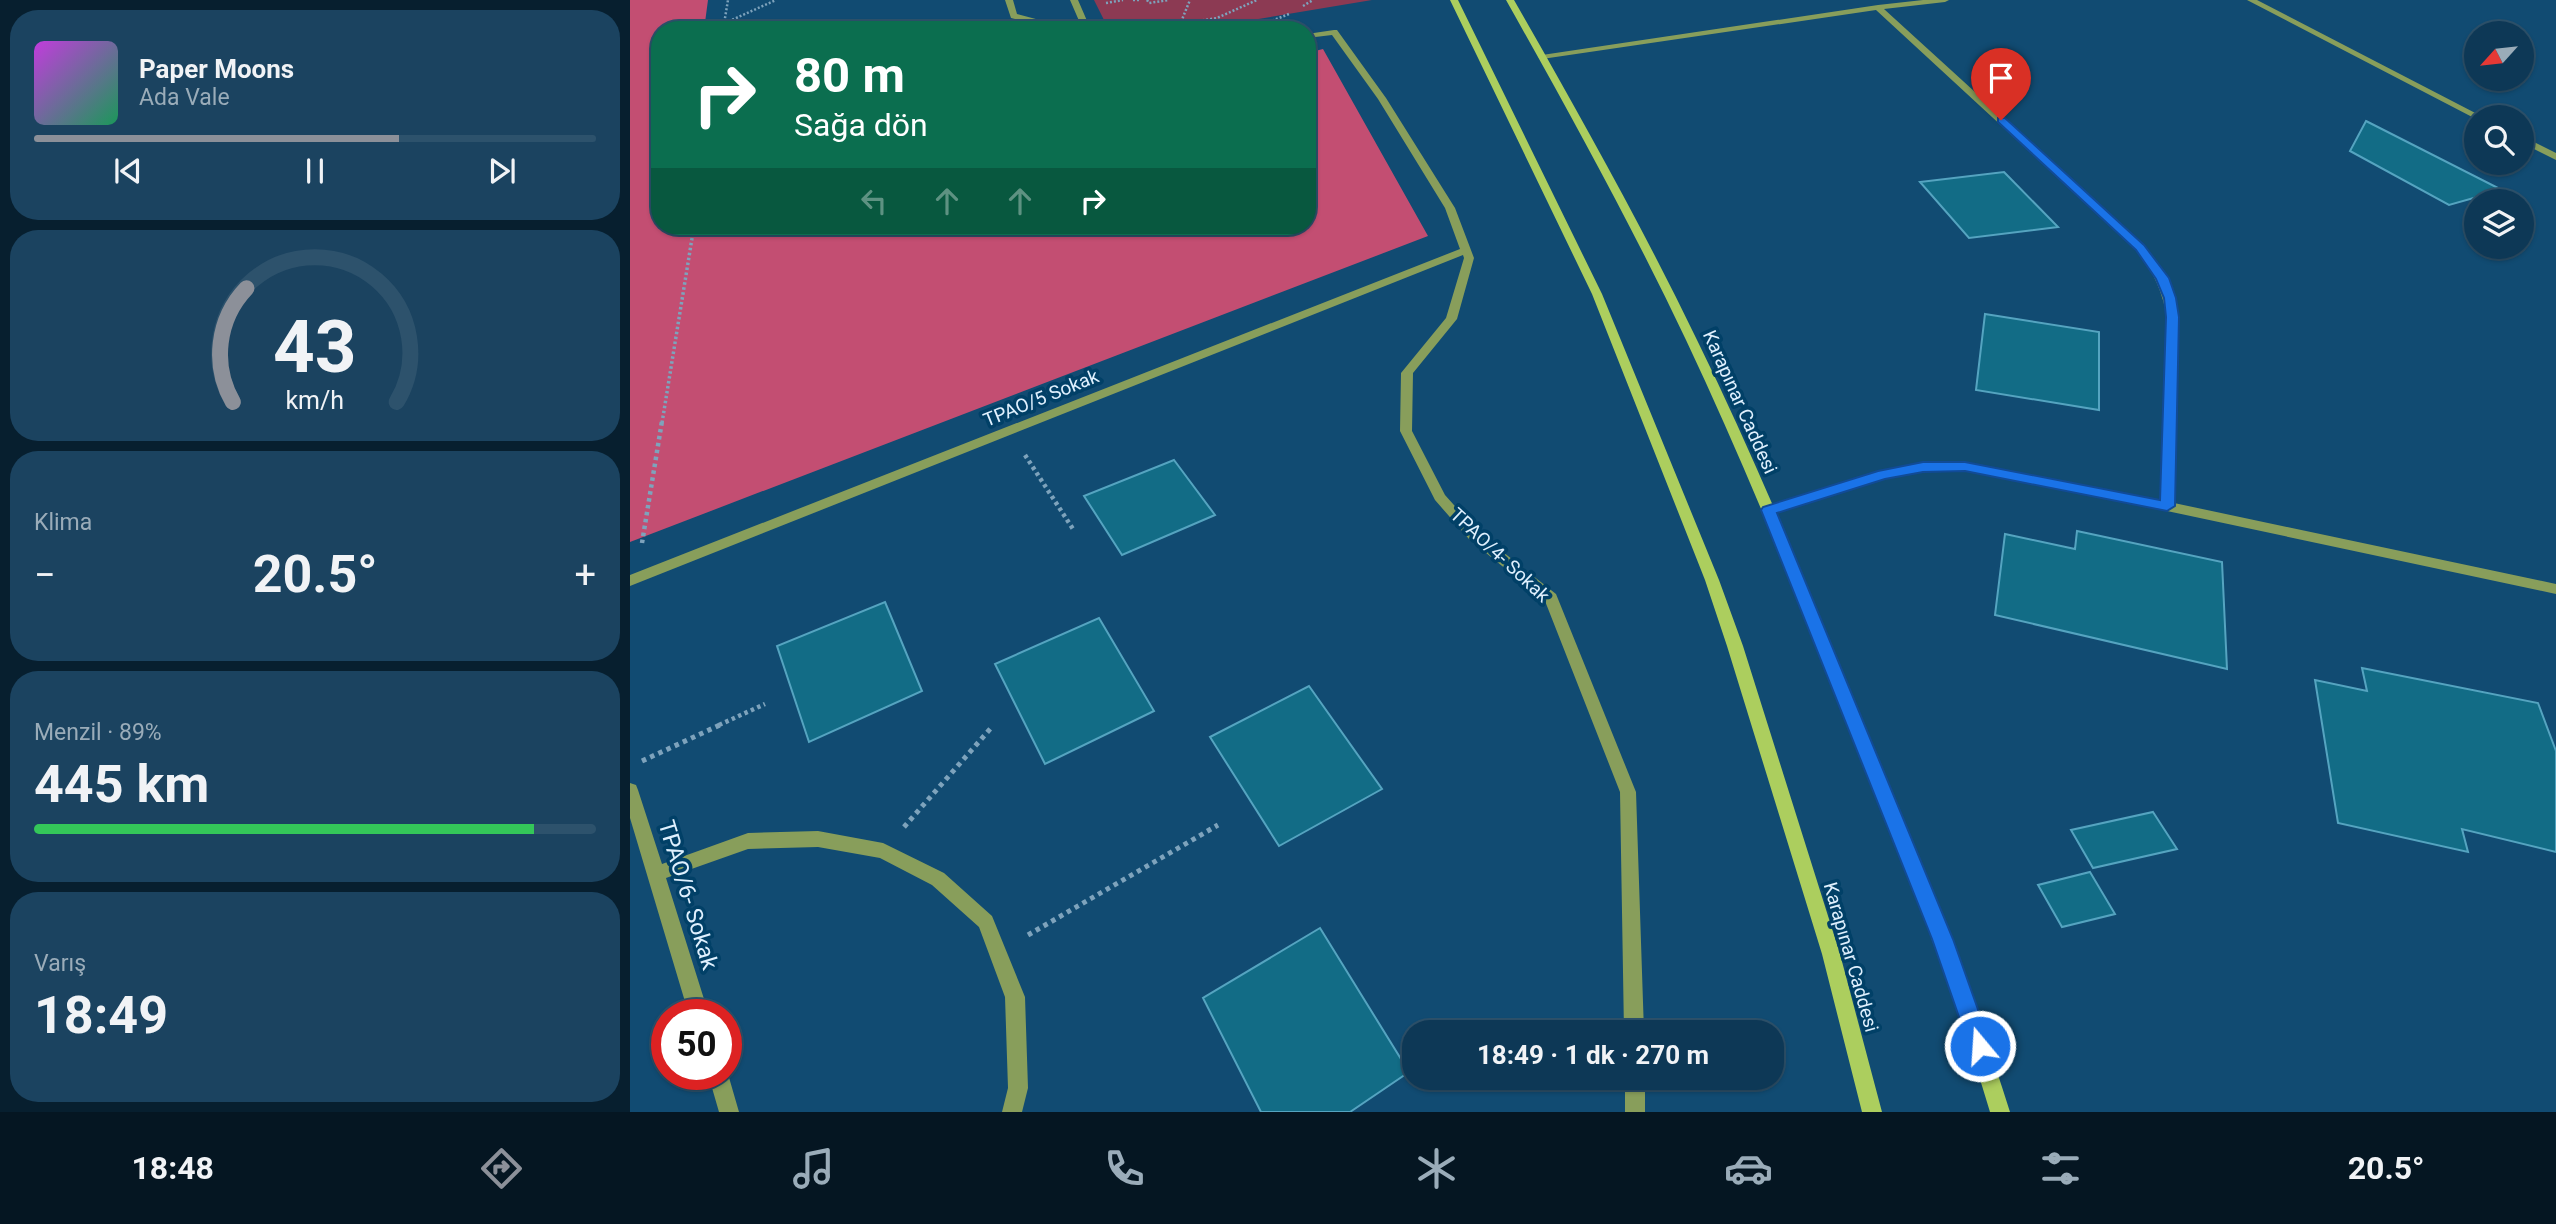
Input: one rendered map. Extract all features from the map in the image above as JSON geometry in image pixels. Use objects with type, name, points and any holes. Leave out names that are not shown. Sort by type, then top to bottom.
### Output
[{"type":"main road","name":"Karapınar Caddesi","points":[[1454,0],[1597,294],[1659,442],[1712,580],[1831,954],[1872,1112]]},
{"type":"main road","name":"Karapınar Caddesi","points":[[1510,0],[1615,187],[1665,285],[1768,510],[1943,939],[1973,1023],[2000,1112]]},
{"type":"street","points":[[1009,0],[1014,16],[1035,21]]},
{"type":"street","points":[[1074,0],[1083,21]]},
{"type":"street","points":[[1542,57],[1878,7],[1945,0]]},
{"type":"street","points":[[2251,0],[2464,109]]},
{"type":"street","points":[[1878,7],[2140,248],[2162,278],[2170,298],[2173,317],[2167,506]]},
{"type":"street","name":"TPAO/4- Sokak","points":[[1316,35],[1334,32],[1382,98],[1450,208],[1469,258],[1451,319],[1407,373],[1406,431],[1440,498],[1474,536],[1551,598],[1629,792],[1634,1020]]},
{"type":"street","points":[[2534,145],[2556,157]]},
{"type":"street","name":"TPAO/5 Sokak","points":[[633,580],[1466,250]]},
{"type":"street","points":[[1768,510],[1883,475],[1937,467],[1965,467],[2167,506],[2556,589]]},
{"type":"street","name":"TPAO/6- Sokak","points":[[630,790],[694,999]]},
{"type":"street","points":[[656,874],[748,841],[818,839],[883,851],[938,878],[986,922],[1015,997],[1018,1088],[1012,1112]]},
{"type":"street","points":[[723,1090],[729,1112]]},
{"type":"street","points":[[1634,1090],[1635,1112]]},
{"type":"path","points":[[724,21],[728,0]]},
{"type":"path","points":[[729,21],[776,0]]},
{"type":"path","points":[[1133,0],[1139,0]]},
{"type":"path","points":[[1147,0],[1149,3],[1169,0]]},
{"type":"path","points":[[1182,21],[1190,0]]},
{"type":"path","points":[[1193,21],[1242,10],[1257,0]]},
{"type":"path","points":[[633,580],[692,235]]},
{"type":"path","points":[[1009,431],[1073,529]]},
{"type":"path","points":[[630,766],[765,704]]},
{"type":"path","points":[[883,851],[991,728]]},
{"type":"path","points":[[997,953],[1218,825]]},
{"type":"shaded area","points":[[630,0],[708,0],[705,21],[651,21],[651,235],[1316,235],[1316,51],[1323,49],[1428,236],[630,542]]},
{"type":"shaded area","points":[[1094,0],[1372,0],[1247,21],[1104,21]]},
{"type":"building","points":[[2366,121],[2464,171],[2464,175],[2472,175],[2500,189],[2464,189],[2464,201],[2449,205],[2350,151]]},
{"type":"building","points":[[2004,172],[2058,227],[1969,238],[1920,182]]},
{"type":"building","points":[[1985,314],[2099,332],[2099,410],[1976,390]]},
{"type":"building","points":[[1174,460],[1215,515],[1122,555],[1084,496]]},
{"type":"building","points":[[2077,531],[2222,562],[2227,669],[1995,615],[2005,534],[2075,549]]},
{"type":"building","points":[[885,602],[922,691],[809,742],[777,646]]},
{"type":"building","points":[[1099,618],[1154,711],[1045,764],[995,664]]},
{"type":"building","points":[[2362,668],[2538,703],[2556,751],[2556,852],[2462,829],[2468,852],[2338,823],[2315,680],[2367,691]]},
{"type":"building","points":[[1309,686],[1382,789],[1279,846],[1210,737]]},
{"type":"building","points":[[2153,812],[2177,849],[2093,868],[2071,830]]},
{"type":"building","points":[[2090,872],[2115,914],[2062,927],[2038,885]]},
{"type":"building","points":[[1320,928],[1402,1061],[1402,1077],[1350,1112],[1261,1112],[1203,998]]},
{"type":"route","points":[[1980,1046],[1943,939],[1768,510],[1883,475],[1923,467],[1965,467],[2167,506],[2173,317],[2170,298],[2162,278],[2140,248],[2001,120]]}]
